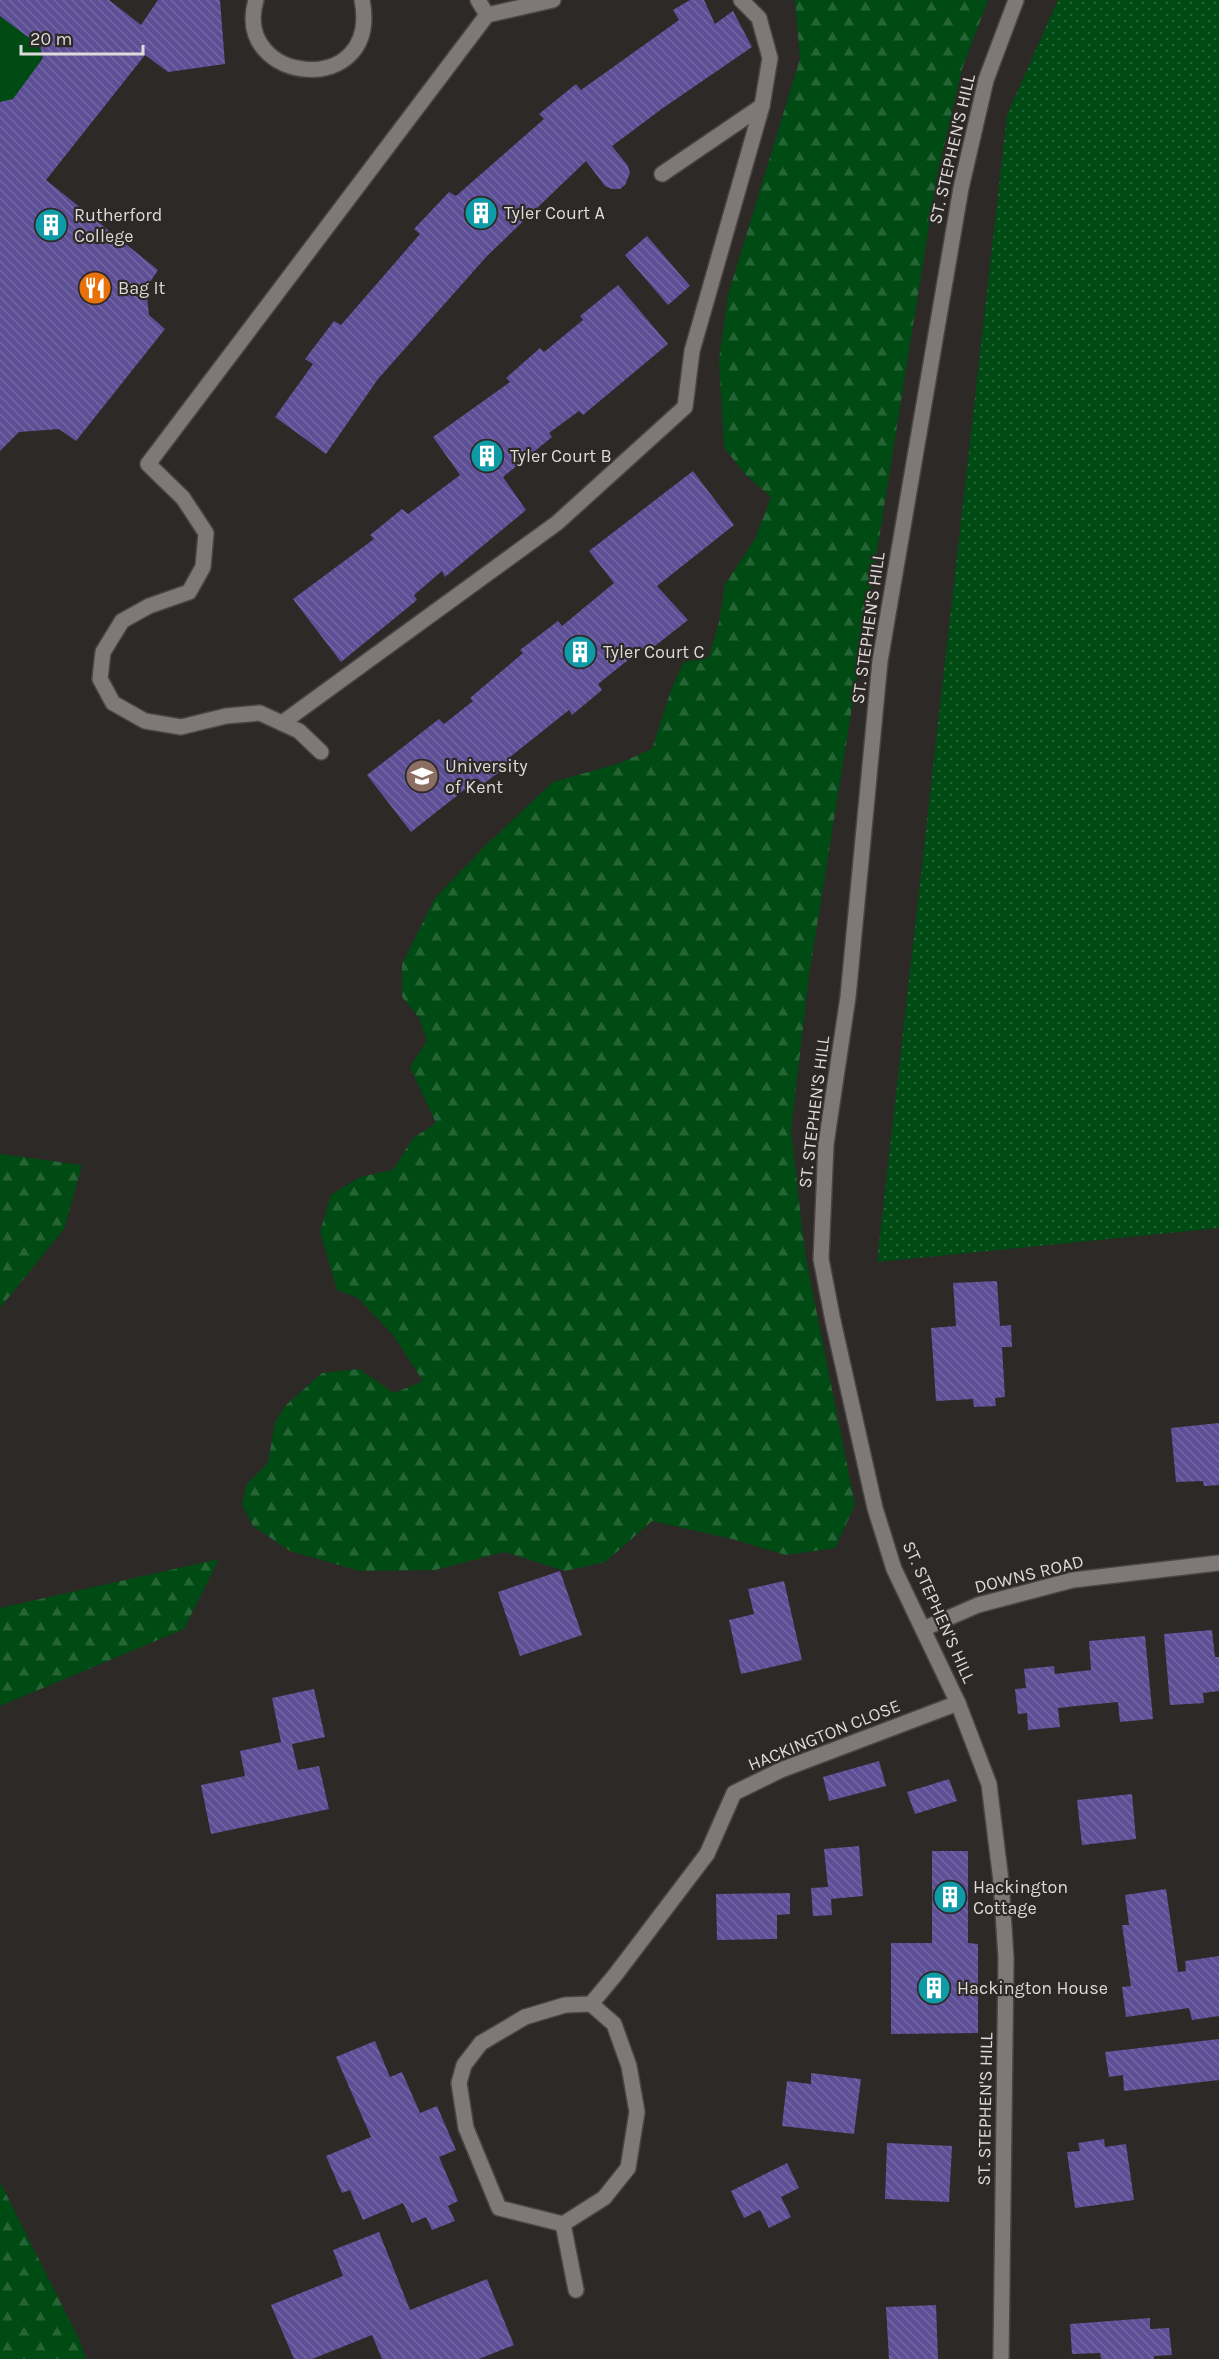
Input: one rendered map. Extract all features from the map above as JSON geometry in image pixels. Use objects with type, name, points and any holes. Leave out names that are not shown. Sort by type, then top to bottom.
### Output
[{"type":"street","points":[[256,0],[253,9],[255,31],[264,48],[281,64],[300,70],[326,69],[344,60],[362,36],[365,16],[362,0]]},
{"type":"street","points":[[478,0],[487,15]]},
{"type":"street","points":[[321,752],[299,731],[260,713],[226,716],[181,727],[145,721],[113,703],[100,679],[103,652],[122,621],[149,606],[189,592],[203,567],[206,533],[183,498],[148,464],[487,15],[554,0]]},
{"type":"street","points":[[282,723],[557,523],[685,407],[692,351],[762,106],[770,57],[759,18],[741,0]]},
{"type":"street","name":"ST. STEPHEN'S HILL","points":[[1002,2359],[1006,1958],[989,1785],[958,1703],[894,1569],[875,1508],[821,1259],[826,1144],[848,997],[880,661],[961,188],[986,80],[1016,0]]},
{"type":"street","points":[[662,174],[762,106]]},
{"type":"street","name":"DOWNS ROAD","points":[[923,1629],[978,1605],[1073,1580],[1219,1563]]},
{"type":"street","name":"HACKINGTON CLOSE","points":[[591,2004],[707,1854],[734,1793],[781,1770],[958,1703]]},
{"type":"street","points":[[565,2004],[591,2004],[614,2024],[629,2066],[638,2112],[628,2168],[604,2198],[563,2224],[499,2208],[466,2128],[459,2083],[464,2065],[481,2043],[525,2018],[565,2004]]},
{"type":"street","points":[[563,2224],[576,2290]]},
{"type":"green space","points":[[795,0],[988,0],[962,69],[937,176],[809,976],[791,1130],[805,1254],[855,1505],[835,1548],[786,1555],[732,1539],[652,1521],[605,1562],[565,1571],[504,1552],[435,1570],[360,1571],[290,1551],[253,1526],[242,1505],[246,1485],[268,1463],[275,1422],[286,1405],[322,1373],[359,1369],[394,1393],[423,1381],[392,1334],[358,1298],[337,1290],[320,1232],[331,1195],[360,1177],[393,1170],[413,1138],[436,1123],[410,1067],[427,1041],[419,1018],[402,997],[402,964],[435,898],[485,846],[553,782],[620,763],[652,749],[672,687],[684,662],[709,657],[719,622],[725,584],[755,539],[771,497],[747,476],[724,448],[719,360],[728,295],[800,59]]},
{"type":"green space","points":[[1058,0],[1219,0],[1219,1228],[877,1262],[1007,115]]},
{"type":"green space","points":[[0,16],[40,46],[43,58],[13,99],[0,102]]},
{"type":"green space","points":[[0,1154],[82,1165],[64,1229],[0,1308]]},
{"type":"green space","points":[[219,1559],[184,1629],[0,1706],[0,1608]]},
{"type":"green space","points":[[0,2182],[80,2341],[86,2359],[0,2359]]},
{"type":"building","name":"Rutherford College","points":[[0,0],[109,0],[141,25],[158,0],[220,0],[225,64],[168,72],[145,55],[46,180],[158,270],[146,288],[149,315],[165,329],[76,441],[59,429],[19,432],[0,451],[0,102],[13,99],[43,58],[40,46],[0,16]]},
{"type":"building","name":"Tyler Court A","points":[[690,0],[704,0],[715,24],[733,11],[752,47],[612,146],[628,166],[630,173],[625,185],[620,189],[605,186],[586,161],[487,256],[378,379],[326,454],[275,417],[313,364],[305,359],[334,321],[341,325],[420,234],[414,229],[449,192],[456,196],[544,119],[539,114],[576,84],[581,90],[679,20],[673,10]]},
{"type":"building","points":[[647,236],[690,286],[668,305],[625,255]]},
{"type":"building","name":"Tyler Court B","points":[[618,285],[668,344],[583,415],[579,411],[549,433],[552,437],[503,477],[526,510],[445,577],[442,571],[414,595],[417,600],[341,662],[293,599],[374,539],[370,535],[402,509],[408,514],[460,475],[433,437],[510,382],[506,378],[540,348],[544,352],[583,320],[580,316]]},
{"type":"building","name":"Tyler Court C","points":[[693,471],[734,525],[657,586],[688,620],[646,653],[643,648],[598,684],[602,690],[572,715],[569,710],[510,757],[513,762],[483,784],[478,779],[411,832],[367,775],[439,719],[444,724],[473,701],[470,698],[523,653],[520,650],[558,621],[562,626],[614,583],[589,551]]},
{"type":"building","points":[[997,1281],[1000,1326],[1011,1325],[1012,1347],[1002,1347],[1005,1397],[995,1398],[996,1406],[974,1407],[973,1399],[936,1401],[931,1328],[956,1326],[953,1283]]},
{"type":"building","points":[[1219,1423],[1219,1485],[1204,1486],[1203,1481],[1176,1482],[1171,1428]]},
{"type":"building","points":[[560,1571],[582,1635],[520,1656],[498,1592]]},
{"type":"building","points":[[784,1581],[802,1660],[741,1674],[729,1620],[754,1614],[748,1589]]},
{"type":"building","points":[[1212,1630],[1215,1657],[1219,1657],[1219,1691],[1203,1693],[1204,1703],[1170,1705],[1164,1634]]},
{"type":"building","points":[[1145,1636],[1153,1719],[1120,1722],[1118,1702],[1058,1708],[1060,1727],[1028,1730],[1027,1713],[1018,1714],[1015,1689],[1026,1688],[1024,1669],[1054,1666],[1055,1674],[1091,1670],[1089,1641]]},
{"type":"building","points":[[314,1689],[325,1737],[292,1744],[298,1770],[319,1766],[329,1809],[211,1834],[201,1785],[245,1776],[240,1751],[281,1742],[272,1698]]},
{"type":"building","points":[[879,1761],[886,1786],[829,1801],[823,1777]]},
{"type":"building","points":[[949,1779],[957,1801],[915,1814],[907,1792]]},
{"type":"building","points":[[1132,1794],[1136,1839],[1082,1845],[1077,1800]]},
{"type":"building","points":[[859,1846],[863,1896],[831,1899],[832,1915],[813,1916],[811,1888],[828,1887],[824,1849]]},
{"type":"building","name":"Hackington House","points":[[932,1851],[968,1851],[968,1943],[978,1944],[978,2033],[891,2034],[891,1943],[932,1943]]},
{"type":"building","points":[[1166,1889],[1178,1972],[1186,1971],[1185,1961],[1219,1956],[1219,2016],[1192,2020],[1189,2008],[1126,2017],[1122,1987],[1131,1986],[1122,1925],[1129,1925],[1125,1895]]},
{"type":"building","points":[[790,1893],[790,1914],[777,1915],[777,1939],[717,1940],[716,1894]]},
{"type":"building","points":[[1219,2039],[1219,2080],[1124,2091],[1123,2075],[1109,2077],[1105,2052]]},
{"type":"building","points":[[375,2041],[390,2077],[402,2072],[420,2113],[437,2106],[456,2150],[439,2157],[458,2201],[448,2206],[455,2221],[432,2230],[426,2217],[412,2223],[403,2203],[363,2220],[350,2190],[342,2193],[326,2156],[371,2137],[336,2057]]},
{"type":"building","points":[[811,2073],[861,2079],[854,2134],[782,2126],[787,2081],[811,2084]]},
{"type":"building","points":[[1104,2139],[1105,2147],[1126,2144],[1134,2200],[1075,2208],[1067,2152],[1080,2151],[1078,2143]]},
{"type":"building","points":[[887,2143],[952,2146],[949,2202],[885,2199]]},
{"type":"building","points":[[787,2163],[799,2188],[781,2197],[791,2217],[769,2228],[760,2210],[744,2218],[731,2191]]},
{"type":"building","points":[[379,2232],[410,2310],[487,2279],[514,2345],[479,2359],[382,2359],[372,2335],[312,2359],[294,2359],[271,2305],[343,2276],[333,2250]]},
{"type":"building","points":[[936,2305],[938,2359],[889,2359],[886,2307]]},
{"type":"building","points":[[1150,2318],[1150,2329],[1169,2328],[1172,2355],[1154,2356],[1154,2359],[1101,2359],[1100,2353],[1072,2354],[1070,2324]]},
{"type":"place","name":"Tyler Court A","points":[[481,213]]},
{"type":"place","name":"Rutherford College","points":[[51,225]]},
{"type":"place","name":"Bag It","points":[[95,288]]},
{"type":"place","name":"Tyler Court B","points":[[487,456]]},
{"type":"place","name":"Tyler Court C","points":[[580,652]]},
{"type":"place","name":"University of Kent","points":[[422,776]]},
{"type":"place","name":"Hackington Cottage","points":[[950,1897]]},
{"type":"place","name":"Hackington House","points":[[934,1988]]}]
